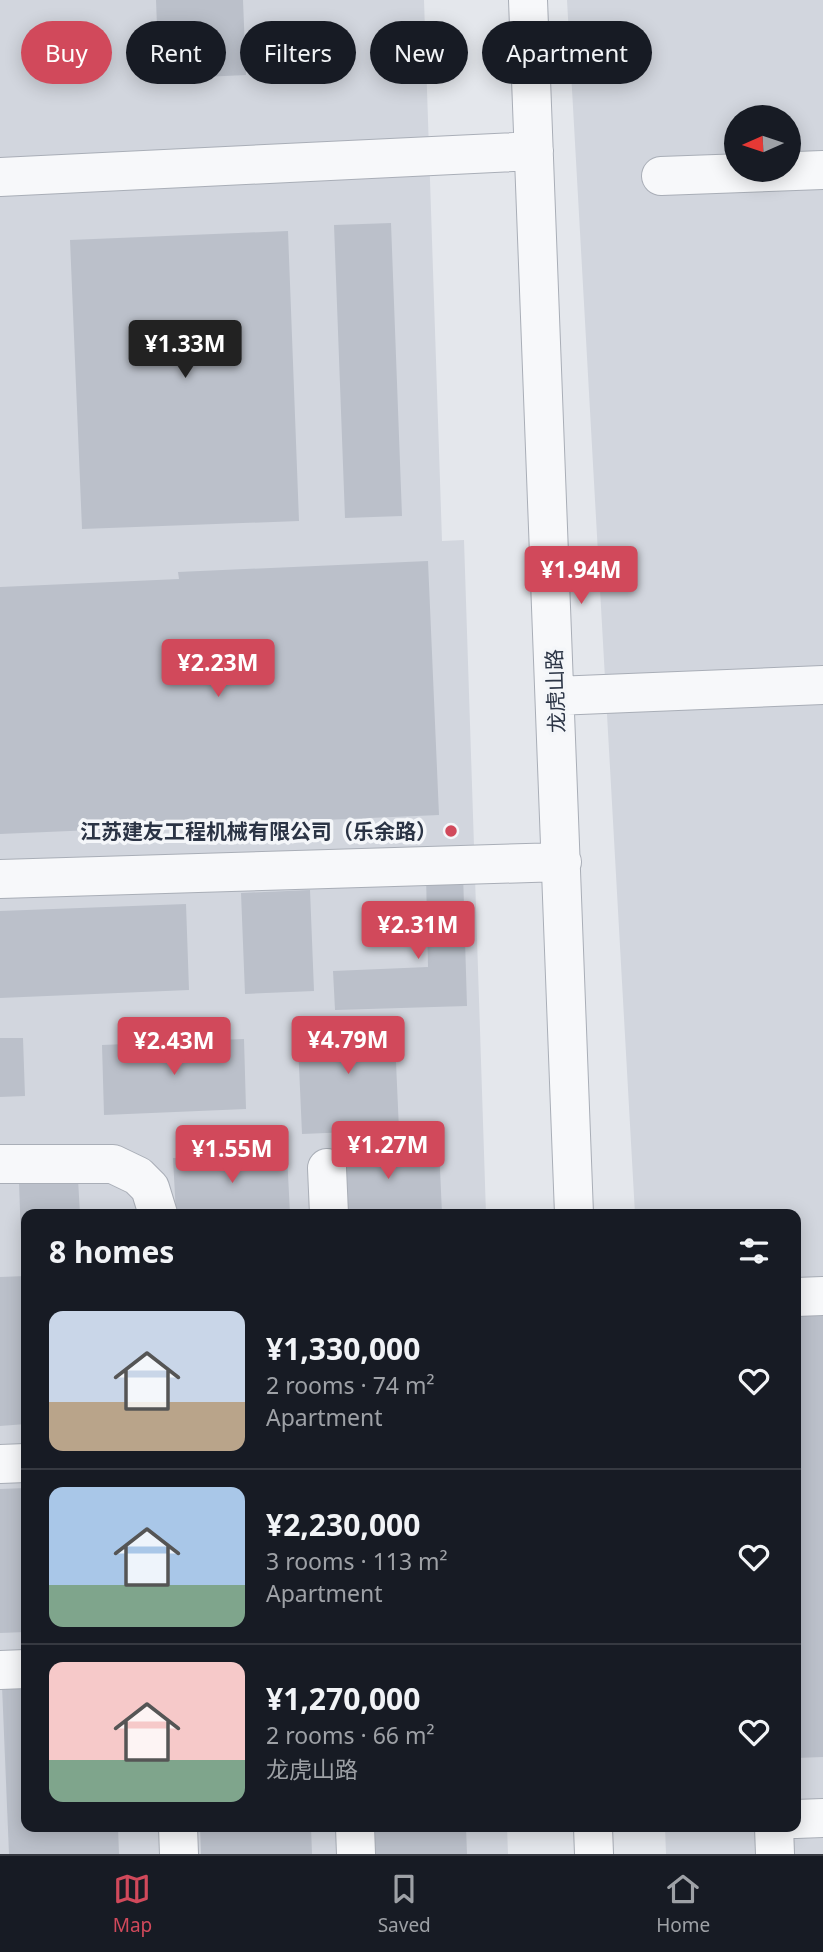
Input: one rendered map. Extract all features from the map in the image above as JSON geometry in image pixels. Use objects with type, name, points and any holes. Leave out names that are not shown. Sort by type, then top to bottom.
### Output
[{"type":"street","name":"龙虎山路","points":[[528,0],[574,1209]]},
{"type":"street","points":[[0,177],[534,150]]},
{"type":"street","points":[[661,176],[823,170]]},
{"type":"street","points":[[555,696],[823,685]]},
{"type":"street","points":[[0,878],[562,862]]},
{"type":"street","points":[[0,1164],[113,1164],[138,1176],[150,1188],[156,1209]]},
{"type":"street","points":[[327,1168],[329,1209]]},
{"type":"street","points":[[801,1297],[823,1296]]},
{"type":"street","points":[[0,1464],[21,1463]]},
{"type":"street","points":[[0,1670],[21,1669]]},
{"type":"street","points":[[801,1819],[823,1818]]},
{"type":"street","points":[[178,1832],[179,1854]]},
{"type":"street","points":[[355,1832],[356,1854]]},
{"type":"street","points":[[593,1832],[594,1854]]},
{"type":"street","points":[[774,1832],[775,1854]]},
{"type":"shaded area","points":[[0,0],[424,0],[425,21],[370,21],[370,84],[427,84],[442,541],[464,540],[486,1209],[21,1209],[21,1832],[507,1832],[508,1854],[0,1854]]},
{"type":"shaded area","points":[[567,0],[823,0],[823,1854],[666,1854],[665,1832],[801,1832],[801,1209],[635,1209],[572,84],[652,84],[652,21],[568,21]]},
{"type":"building","points":[[156,0],[243,0],[244,21],[240,21],[240,75],[226,76],[226,21],[157,21]]},
{"type":"building","points":[[391,223],[402,516],[345,518],[334,225]]},
{"type":"building","points":[[288,231],[299,521],[82,529],[70,240]]},
{"type":"building","points":[[428,561],[439,815],[0,834],[0,587],[179,579],[178,572]]},
{"type":"building","points":[[463,873],[467,1006],[335,1010],[333,971],[428,967],[426,874]]},
{"type":"building","points":[[310,890],[314,991],[245,994],[241,893]]},
{"type":"building","points":[[186,904],[189,990],[0,998],[0,911]]},
{"type":"building","points":[[394,1017],[399,1130],[302,1134],[297,1021]]},
{"type":"building","points":[[0,1038],[23,1038],[25,1096],[0,1097]]},
{"type":"building","points":[[244,1039],[246,1109],[104,1115],[102,1045]]},
{"type":"building","points":[[439,1146],[442,1209],[336,1209],[333,1151]]},
{"type":"building","points":[[287,1154],[290,1209],[176,1209],[173,1158]]},
{"type":"building","points":[[78,1179],[80,1209],[21,1209],[21,1239],[19,1182]]},
{"type":"building","points":[[21,1276],[21,1424],[0,1426],[0,1277]]},
{"type":"building","points":[[823,1303],[823,1757],[801,1758],[801,1304]]},
{"type":"building","points":[[21,1488],[21,1632],[0,1633],[0,1489]]},
{"type":"building","points":[[21,1685],[21,1832],[118,1832],[119,1854],[9,1854],[2,1686]]},
{"type":"building","points":[[200,1832],[311,1832],[312,1854],[201,1854]]},
{"type":"building","points":[[361,1832],[466,1832],[467,1854],[362,1854]]},
{"type":"place","name":"江苏建友工程机械有限公司（乐余路）","points":[[451,831]]}]
